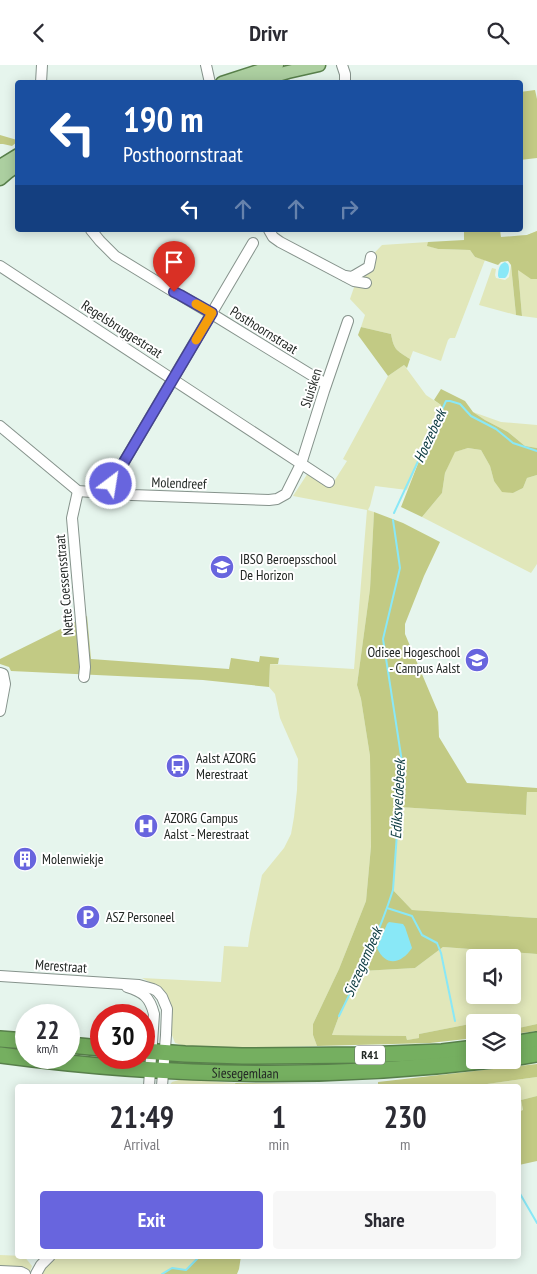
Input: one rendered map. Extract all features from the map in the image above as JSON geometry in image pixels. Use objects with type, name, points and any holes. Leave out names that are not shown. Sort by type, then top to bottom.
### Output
[{"type":"highway","points":[[0,1039],[15,1040]]},
{"type":"highway","points":[[521,1043],[537,1040]]},
{"type":"highway","name":"Siesegemlaan","points":[[155,1051],[184,1055],[242,1056],[354,1055],[442,1052],[466,1049]]},
{"type":"highway","points":[[521,1056],[537,1054]]},
{"type":"highway","name":"Siesegemlaan","points":[[0,1055],[158,1076],[363,1071],[466,1063]]},
{"type":"main road","points":[[231,80],[277,65]]},
{"type":"main road","points":[[260,80],[319,65]]},
{"type":"main road","points":[[0,166],[15,157]]},
{"type":"main road","points":[[0,179],[15,167]]},
{"type":"street","points":[[42,65],[42,80]]},
{"type":"street","points":[[206,65],[209,80]]},
{"type":"street","points":[[342,65],[345,80]]},
{"type":"street","name":"Posthoornstraat","points":[[93,232],[115,256],[212,313],[326,384]]},
{"type":"street","points":[[270,232],[280,242],[344,277],[366,283]]},
{"type":"street","points":[[109,494],[111,484],[253,243]]},
{"type":"street","points":[[344,277],[352,277],[370,262]]},
{"type":"street","name":"Regelsbruggestraat","points":[[0,266],[329,482]]},
{"type":"street","name":"Sluisken","points":[[301,464],[348,321]]},
{"type":"street","points":[[0,425],[78,491]]},
{"type":"street","name":"Molendreef","points":[[78,491],[109,494],[269,500],[277,499],[286,494],[301,464]]},
{"type":"street","name":"Nette Coessensstraat","points":[[78,491],[72,518],[85,667],[84,677]]},
{"type":"street","points":[[0,673],[3,673],[4,684],[0,711]]},
{"type":"street","name":"Merestraat","points":[[0,976],[119,984],[140,992],[146,996],[151,1004]]},
{"type":"street","name":"Merestraat","points":[[155,1061],[158,1076]]},
{"type":"street","points":[[36,1274],[47,1259]]},
{"type":"street","points":[[0,1271],[22,1272],[25,1274]]},
{"type":"green space","points":[[535,90],[537,99],[537,158],[523,160],[523,92]]},
{"type":"green space","points":[[0,135],[15,139],[15,144],[12,146],[0,144]]},
{"type":"green space","points":[[537,231],[537,318],[522,316],[515,236],[527,235]]},
{"type":"green space","points":[[537,231],[537,279],[531,279],[518,270],[522,316],[516,315],[511,265],[508,261],[501,262],[498,265],[475,257],[470,250],[438,249],[427,246],[428,242],[464,240],[464,232],[500,232],[501,237],[527,235]]},
{"type":"green space","points":[[428,242],[428,246],[438,249],[470,250],[475,257],[485,260],[455,338],[448,340],[441,361],[413,351],[410,359],[396,349],[391,334],[361,327],[365,315],[350,299],[361,267],[382,245]]},
{"type":"green space","points":[[511,265],[516,315],[479,305],[492,268],[496,269],[496,278],[505,280],[509,277]]},
{"type":"green space","points":[[361,327],[391,334],[396,349],[410,359],[407,368],[404,365],[388,376],[358,335]]},
{"type":"green space","points":[[404,365],[426,395],[441,405],[407,490],[375,486],[368,510],[374,512],[370,589],[357,685],[370,756],[371,846],[366,901],[339,969],[313,1024],[313,1035],[317,1046],[242,1048],[185,1046],[175,1043],[172,1035],[171,1004],[161,988],[142,978],[221,982],[224,946],[248,947],[262,875],[284,848],[291,834],[297,790],[298,759],[280,718],[275,694],[269,687],[270,664],[354,669],[367,510],[293,496],[308,473],[331,486],[347,461],[343,459],[388,376]]},
{"type":"green space","points":[[441,389],[465,401],[473,412],[508,432],[525,446],[537,448],[537,475],[527,478],[523,488],[513,493],[502,492],[494,481],[490,466],[481,450],[468,448],[455,452],[445,473],[442,493],[422,517],[401,507],[441,405],[434,400]]},
{"type":"green space","points":[[473,412],[501,422],[537,425],[537,448],[525,446],[508,432]]},
{"type":"green space","points":[[468,448],[481,450],[490,466],[494,481],[513,493],[523,488],[527,478],[537,475],[537,564],[531,573],[422,517],[442,493],[445,473],[454,452]]},
{"type":"green space","points":[[374,512],[403,523],[440,542],[405,624],[405,634],[438,712],[439,737],[467,783],[537,788],[537,792],[527,792],[526,815],[399,807],[393,890],[412,910],[537,918],[537,954],[521,953],[521,949],[443,947],[415,968],[362,971],[339,1016],[332,1035],[406,1036],[407,1040],[419,1038],[419,1034],[466,1025],[466,1039],[430,1043],[317,1046],[313,1035],[313,1024],[339,969],[366,901],[371,846],[370,756],[357,685],[370,589]]},
{"type":"green space","points":[[87,616],[91,659],[229,669],[231,658],[259,662],[260,656],[279,658],[278,664],[270,664],[269,687],[203,680],[11,671],[9,667],[0,664],[0,659]]},
{"type":"green space","points":[[527,792],[537,792],[537,918],[412,910],[393,890],[399,807],[526,815]]},
{"type":"green space","points":[[443,947],[470,949],[466,949],[466,1004],[521,1004],[521,953],[537,954],[537,1024],[521,1027],[521,1014],[466,1014],[466,1025],[419,1034],[420,1038],[407,1040],[406,1036],[332,1035],[361,971],[415,968]]},
{"type":"green space","points":[[537,1024],[537,1031],[521,1033],[521,1027]]},
{"type":"green space","points":[[537,1064],[537,1077],[487,1084],[378,1084],[378,1082],[493,1069],[521,1069],[521,1066]]},
{"type":"green space","points":[[537,1077],[537,1096],[521,1100],[521,1084],[486,1084]]},
{"type":"green space","points":[[182,1079],[235,1084],[170,1084]]},
{"type":"green space","points":[[235,1083],[313,1084],[235,1084]]},
{"type":"green space","points":[[537,1096],[537,1161],[521,1165],[521,1111],[523,1110],[521,1100]]},
{"type":"green space","points":[[0,1255],[15,1256],[15,1259],[26,1259],[32,1266],[29,1274],[0,1274]]},
{"type":"green space","points":[[54,1259],[197,1259],[186,1270],[172,1268],[162,1274],[41,1274]]},
{"type":"green space","points":[[197,1259],[241,1259],[237,1274],[162,1274],[172,1268],[186,1270]]},
{"type":"water","points":[[505,262],[509,266],[508,273],[505,278],[499,278],[499,267]]},
{"type":"water","points":[[389,922],[403,924],[412,948],[404,957],[394,961],[385,959],[377,948]]},
{"type":"waterway","name":"Hoezebeek","points":[[394,513],[446,401],[460,404],[471,416],[496,429],[513,443],[537,451]]},
{"type":"waterway","name":"Ediksveldebeek","points":[[339,1016],[375,938],[393,890],[402,762],[383,639],[400,568],[393,520]]},
{"type":"waterway","name":"Ediksveldebeek","points":[[387,908],[412,916],[422,935],[437,943],[441,953],[455,1021]]},
{"type":"waterway","name":"Ediksveldebeek","points":[[521,1195],[537,1223]]},
{"type":"waterway","name":"Siezegembeek","points":[[162,1274],[172,1268],[186,1270],[197,1259]]},
{"type":"slow traffic","points":[[196,304],[212,313],[196,340]]},
{"type":"place","name":"IBSO Beroepsschool De Horizon","points":[[222,567]]},
{"type":"place","name":"Odisee Hogeschool - Campus Aalst","points":[[477,660]]},
{"type":"place","name":"Aalst AZORG Merestraat","points":[[178,766]]},
{"type":"place","name":"AZORG Campus Aalst - Merestraat","points":[[146,826]]},
{"type":"place","name":"Molenwiekje","points":[[25,859]]},
{"type":"place","name":"ASZ Personeel","points":[[88,917]]},
{"type":"route","points":[[111,484],[212,313],[174,292]]}]
